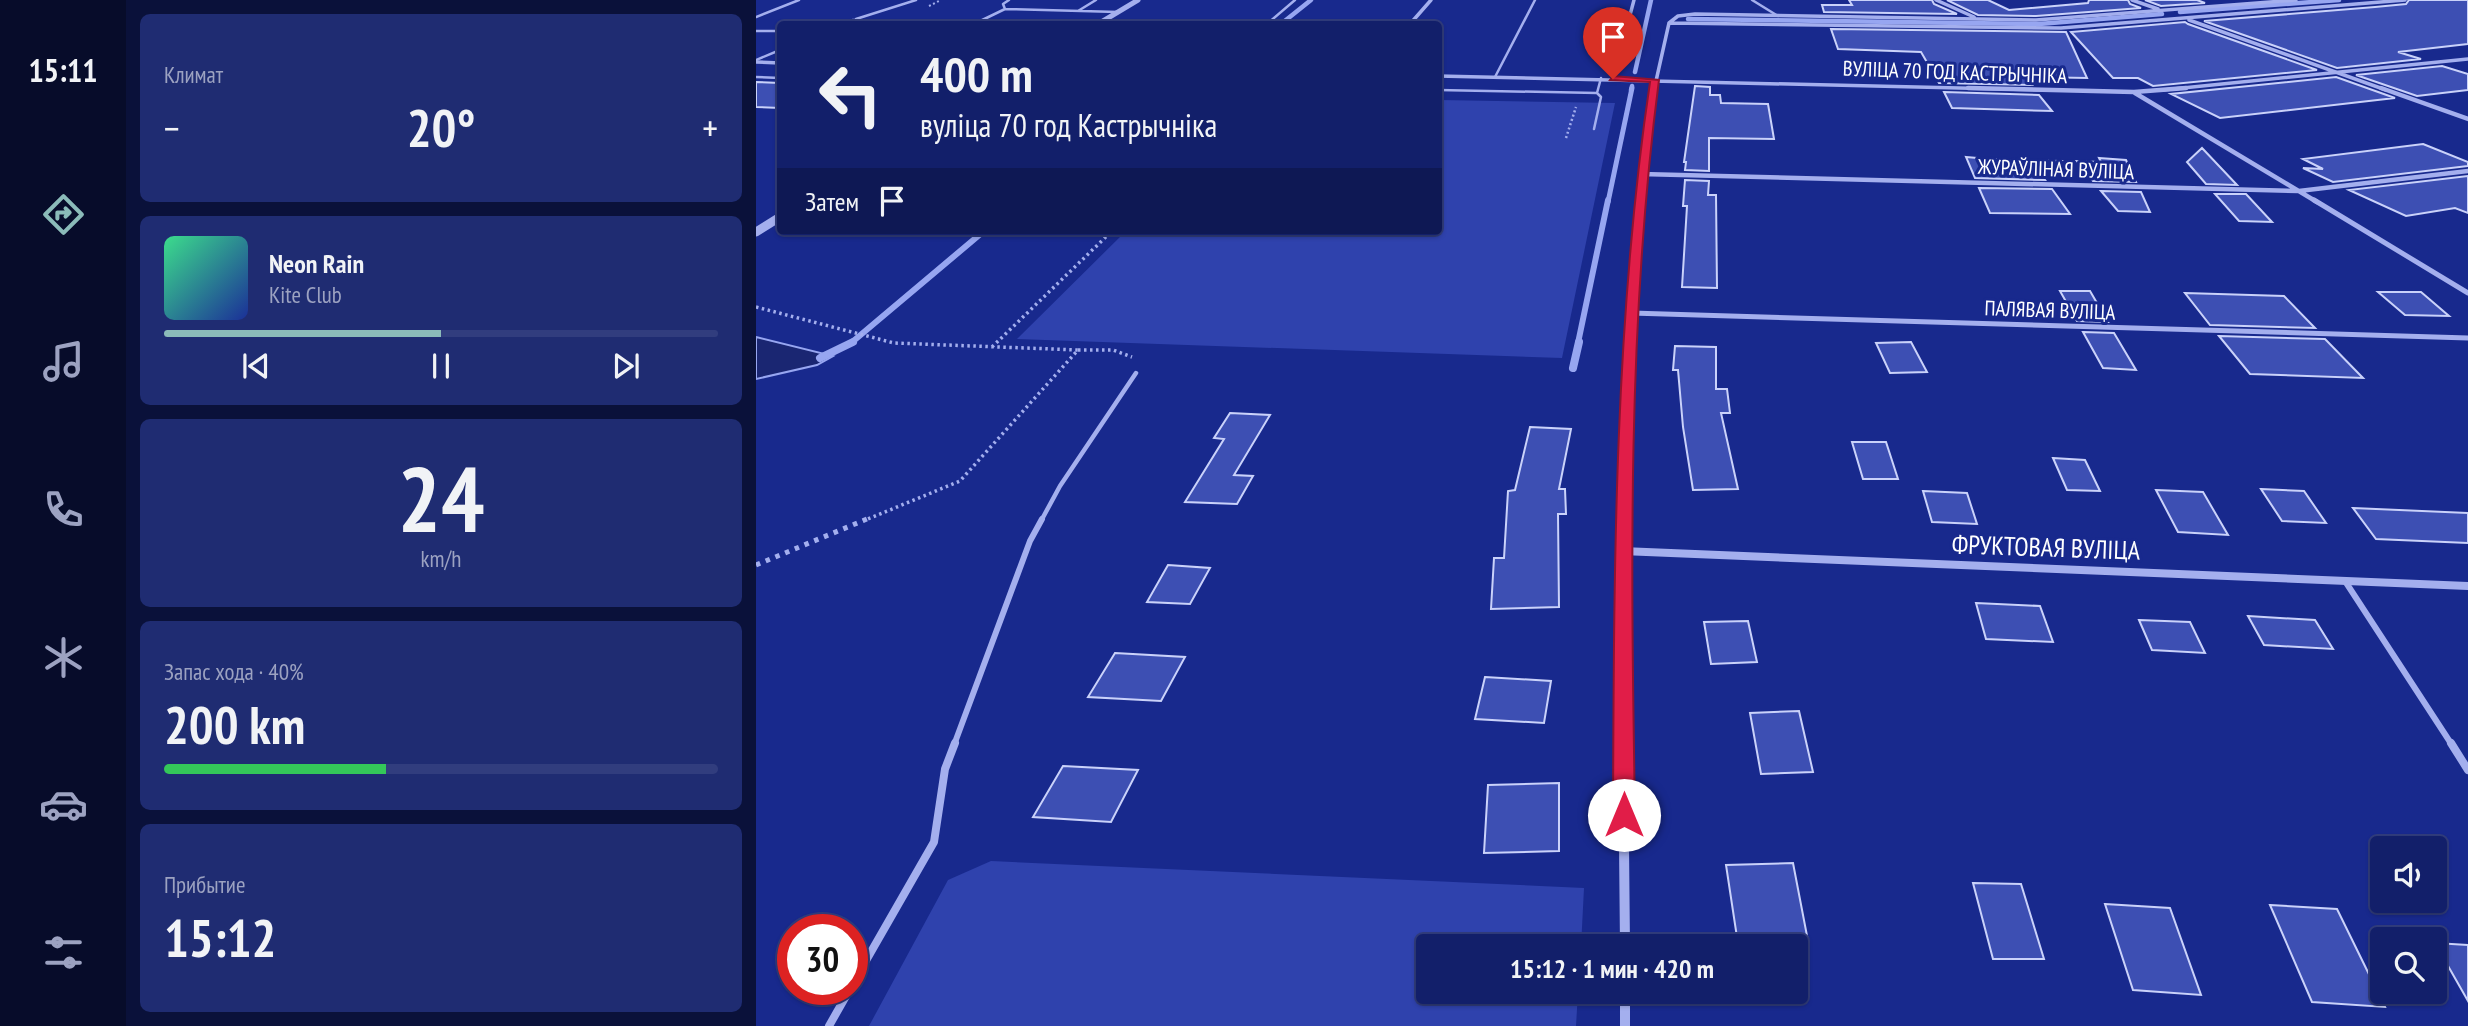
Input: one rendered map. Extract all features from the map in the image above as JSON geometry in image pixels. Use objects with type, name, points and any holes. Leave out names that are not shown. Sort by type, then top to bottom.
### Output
[{"type":"street","points":[[1103,21],[1138,0]]},
{"type":"street","points":[[1413,21],[1431,0]]},
{"type":"street","points":[[1613,79],[1634,0]]},
{"type":"street","points":[[1936,0],[1978,19]]},
{"type":"street","points":[[2133,0],[2468,119]]},
{"type":"street","points":[[1625,934],[1622,551],[1631,313],[1642,174],[1655,80],[1669,23],[1678,16],[1695,14],[2036,20],[2296,0]]},
{"type":"street","points":[[1669,23],[2060,28],[2405,0]]},
{"type":"street","name":"ВУЛІЦА 70 ГОД КАСТРЫЧНІКА","points":[[1442,76],[2134,92],[2234,86],[2333,72],[2468,59]]},
{"type":"street","points":[[756,61],[777,63]]},
{"type":"street","points":[[2134,92],[2468,293]]},
{"type":"street","name":"ЖУРАЎЛІНАЯ ВУЛІЦА","points":[[1642,174],[2299,191],[2468,171]]},
{"type":"street","points":[[756,232],[777,219]]},
{"type":"street","name":"ПАЛЯВАЯ ВУЛІЦА","points":[[1631,313],[2468,338]]},
{"type":"street","name":"ФРУКТОВАЯ ВУЛІЦА","points":[[1622,551],[2468,586]]},
{"type":"street","points":[[1625,1004],[1625,1026]]},
{"type":"lane","points":[[756,17],[799,0]]},
{"type":"lane","points":[[853,20],[916,0]]},
{"type":"lane","points":[[1005,9],[1003,4],[1009,0]]},
{"type":"lane","points":[[1077,11],[1096,0]]},
{"type":"lane","points":[[1270,21],[1295,0]]},
{"type":"lane","points":[[1495,77],[1535,0]]},
{"type":"lane","points":[[1752,0],[1778,16]]},
{"type":"lane","points":[[980,21],[1005,9],[1118,12]]},
{"type":"lane","points":[[853,20],[876,21]]},
{"type":"lane","points":[[756,31],[777,32]]},
{"type":"lane","points":[[756,61],[777,51]]},
{"type":"lane","points":[[756,77],[777,78]]},
{"type":"lane","points":[[1597,93],[1601,78]]},
{"type":"lane","points":[[1442,90],[1597,93],[1601,97],[1594,128]]},
{"type":"lane","points":[[868,957],[934,842],[945,769],[1030,541],[1060,486],[1136,373]]},
{"type":"lane","points":[[2345,581],[2468,770]]},
{"type":"lane","points":[[829,1026],[841,1005]]},
{"type":"path","points":[[992,347],[1108,235]]},
{"type":"path","points":[[756,307],[894,343],[1078,351],[1113,350],[1138,360],[1140,366],[1136,373]]},
{"type":"path","points":[[756,565],[960,481],[1078,351]]},
{"type":"shaded area","points":[[1442,100],[1615,103],[1562,358],[1017,339],[1122,235],[1442,235]]},
{"type":"shaded area","points":[[756,337],[833,356],[817,365],[756,379]]},
{"type":"shaded area","points":[[991,861],[1584,888],[1582,934],[1416,934],[1416,1004],[1577,1004],[1576,1026],[869,1026],[948,880]]},
{"type":"building","points":[[1849,0],[1932,0],[1934,4],[1957,14],[1824,12],[1822,5],[1852,5]]},
{"type":"building","points":[[1947,0],[1988,0],[2009,10],[2088,3],[2089,0],[2128,0],[2130,4],[2141,8],[2036,16],[1978,15]]},
{"type":"building","points":[[2145,0],[2197,0],[2205,3],[2161,6]]},
{"type":"building","points":[[2409,0],[2468,0],[2468,44],[2398,52],[2421,59],[2337,68],[2204,21],[2406,4]]},
{"type":"building","points":[[2185,22],[2317,70],[2153,86],[2138,78],[2113,78],[2071,32]]},
{"type":"building","points":[[1831,29],[2066,32],[2087,78],[2026,77],[2032,85],[1939,83],[1921,52],[1838,49]]},
{"type":"building","points":[[2442,66],[2468,74],[2468,90],[2417,96],[2356,75]]},
{"type":"building","points":[[2336,77],[2395,98],[2220,118],[2171,94]]},
{"type":"building","points":[[756,82],[777,83],[777,108],[756,107]]},
{"type":"building","points":[[1695,86],[1710,87],[1710,95],[1720,95],[1721,103],[1768,104],[1774,139],[1709,138],[1709,171],[1685,170]]},
{"type":"building","points":[[1944,92],[2039,95],[2052,111],[1952,108]]},
{"type":"building","points":[[2423,144],[2468,162],[2468,166],[2333,182],[2303,168],[2323,169],[2303,159]]},
{"type":"building","points":[[2202,148],[2237,185],[2206,184],[2187,162]]},
{"type":"building","points":[[1966,157],[2061,161],[2042,176],[2045,180],[1975,178]]},
{"type":"building","points":[[2099,158],[2126,160],[2136,182],[2093,181],[2077,161],[2101,162]]},
{"type":"building","points":[[2468,176],[2468,213],[2455,208],[2406,216],[2349,190]]},
{"type":"building","points":[[1685,180],[1709,181],[1708,195],[1716,195],[1717,288],[1682,287],[1687,206],[1683,206]]},
{"type":"building","points":[[1979,188],[2052,189],[2070,214],[1990,213]]},
{"type":"building","points":[[2101,191],[2141,192],[2150,212],[2118,211]]},
{"type":"building","points":[[2215,194],[2246,194],[2272,222],[2239,221]]},
{"type":"building","points":[[2060,291],[2090,291],[2108,322],[2077,321]]},
{"type":"building","points":[[2378,292],[2421,292],[2449,316],[2405,315]]},
{"type":"building","points":[[2185,293],[2284,296],[2315,328],[2210,325]]},
{"type":"building","points":[[2083,332],[2114,333],[2136,370],[2103,368]]},
{"type":"building","points":[[2219,336],[2325,339],[2363,378],[2250,374]]},
{"type":"building","points":[[1911,342],[1927,372],[1890,373],[1876,343]]},
{"type":"building","points":[[1675,346],[1716,347],[1716,389],[1727,389],[1730,413],[1721,413],[1738,489],[1693,490],[1683,427],[1678,370],[1673,370]]},
{"type":"building","points":[[1230,413],[1270,415],[1234,475],[1253,476],[1237,504],[1185,502],[1224,439],[1214,438]]},
{"type":"building","points":[[1530,427],[1571,429],[1559,489],[1565,489],[1566,514],[1558,514],[1559,607],[1491,609],[1494,558],[1504,558],[1508,491],[1515,490]]},
{"type":"building","points":[[1852,442],[1886,442],[1898,479],[1863,479]]},
{"type":"building","points":[[2053,458],[2085,460],[2100,491],[2067,490]]},
{"type":"building","points":[[2261,489],[2304,491],[2326,523],[2282,521]]},
{"type":"building","points":[[2156,490],[2203,492],[2228,535],[2178,532]]},
{"type":"building","points":[[1923,491],[1967,493],[1977,524],[1932,522]]},
{"type":"building","points":[[2353,508],[2468,513],[2468,543],[2376,539]]},
{"type":"building","points":[[1168,565],[1210,568],[1190,604],[1147,602]]},
{"type":"building","points":[[1976,603],[2040,606],[2053,642],[1986,639]]},
{"type":"building","points":[[2248,616],[2315,620],[2333,649],[2264,645]]},
{"type":"building","points":[[2139,620],[2190,622],[2205,653],[2152,650]]},
{"type":"building","points":[[1748,621],[1757,662],[1711,664],[1704,622]]},
{"type":"building","points":[[1115,653],[1185,657],[1161,701],[1088,697]]},
{"type":"building","points":[[1485,677],[1551,681],[1544,723],[1475,719]]},
{"type":"building","points":[[1799,711],[1813,772],[1761,774],[1750,713]]},
{"type":"building","points":[[1063,766],[1138,770],[1111,822],[1033,817]]},
{"type":"building","points":[[1559,783],[1559,851],[1484,853],[1488,785]]},
{"type":"building","points":[[1793,863],[1807,934],[1736,934],[1726,865]]},
{"type":"building","points":[[1973,883],[2021,884],[2044,959],[1993,959]]},
{"type":"building","points":[[2105,904],[2170,908],[2201,995],[2133,990]]},
{"type":"building","points":[[2270,905],[2337,909],[2370,976],[2370,1004],[2384,1004],[2385,1007],[2312,1002]]},
{"type":"building","points":[[2447,944],[2468,945],[2468,1001],[2447,964]]},
{"type":"waterway","points":[[1285,21],[1311,0]]},
{"type":"waterway","points":[[1635,72],[1651,0]]},
{"type":"waterway","points":[[2180,12],[2339,0]]},
{"type":"waterway","points":[[1688,19],[2039,24],[2162,14]]},
{"type":"waterway","points":[[1631,90],[1632,86]]},
{"type":"waterway","points":[[1608,202],[1632,88]]},
{"type":"waterway","points":[[1578,343],[1608,200]]},
{"type":"waterway","points":[[851,343],[979,235]]},
{"type":"waterway","points":[[1573,368],[1579,342]]},
{"type":"waterway","points":[[820,358],[851,343]]},
{"type":"route","points":[[1613,79],[1655,80],[1642,174],[1631,313],[1622,551],[1624,815]]}]
